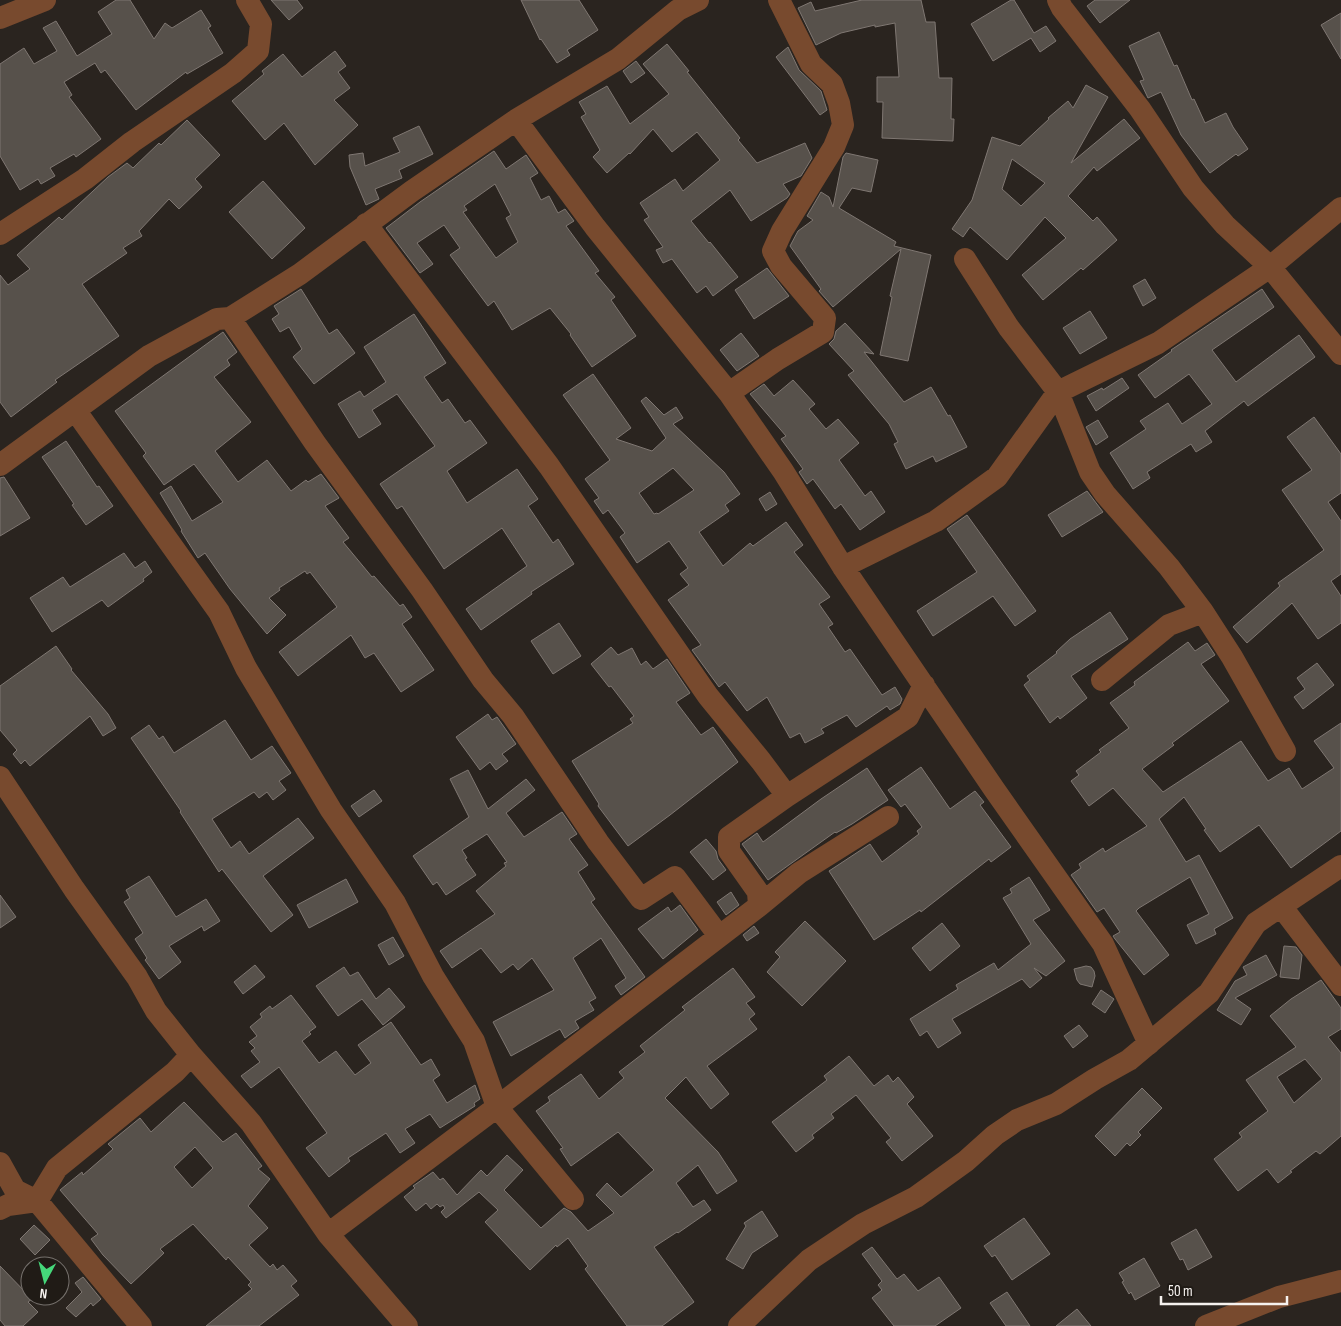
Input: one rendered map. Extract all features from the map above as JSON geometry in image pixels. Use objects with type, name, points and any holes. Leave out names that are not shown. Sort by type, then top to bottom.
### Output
[{"type":"street","points":[[0,18],[45,0]]},
{"type":"street","points":[[0,234],[85,179],[132,142],[233,73],[258,51],[261,24],[247,0]]},
{"type":"street","points":[[0,466],[149,356],[217,319],[230,318],[300,274],[366,224],[516,120],[618,59],[678,10],[698,0]]},
{"type":"street","points":[[729,394],[778,359],[823,332],[825,318],[780,266],[773,251],[782,231],[834,147],[844,125],[832,84],[812,64],[779,0]]},
{"type":"street","points":[[1058,0],[1062,8],[1140,109],[1193,188],[1225,225],[1270,267],[1341,354]]},
{"type":"street","points":[[516,120],[595,227],[729,394],[783,471],[843,567],[1103,944],[1149,1044]]},
{"type":"street","points":[[843,567],[936,521],[997,477],[1058,392],[1158,343],[1270,267],[1341,208]]},
{"type":"street","points":[[366,224],[550,466],[708,696],[762,761],[787,796]]},
{"type":"street","points":[[965,259],[1009,328],[1058,392],[1090,472],[1105,494],[1169,567],[1203,612],[1232,656],[1285,751]]},
{"type":"street","points":[[230,318],[315,443],[422,590],[483,680],[513,716],[598,842],[641,899],[676,877],[719,936]]},
{"type":"street","points":[[75,410],[218,612],[246,668],[331,810],[395,903],[433,976],[474,1041],[496,1107],[572,1199]]},
{"type":"street","points":[[1102,680],[1169,625],[1203,612]]},
{"type":"street","points":[[759,906],[758,892],[729,851],[730,837],[787,796],[908,717],[924,685]]},
{"type":"street","points":[[908,717],[950,724]]},
{"type":"street","points":[[0,777],[74,889],[137,977],[156,1011],[191,1055],[252,1123],[328,1234],[407,1326]]},
{"type":"street","points":[[328,1234],[759,906],[799,873],[888,817]]},
{"type":"street","points":[[739,1326],[809,1260],[863,1224],[916,1197],[1017,1120],[1056,1104],[1129,1060],[1209,993],[1256,923],[1341,866]]},
{"type":"street","points":[[1281,906],[1341,985]]},
{"type":"street","points":[[37,1202],[57,1168],[175,1072],[191,1055]]},
{"type":"street","points":[[0,1163],[14,1190],[37,1202],[141,1326]]},
{"type":"street","points":[[0,1208],[37,1202]]},
{"type":"street","points":[[1206,1326],[1278,1297],[1341,1280]]},
{"type":"building","points":[[116,0],[130,0],[154,39],[165,23],[172,28],[201,10],[211,26],[208,28],[223,53],[187,74],[186,72],[136,110],[105,70],[101,73],[95,63],[64,82],[72,95],[69,97],[101,139],[76,157],[74,154],[50,168],[55,176],[41,184],[38,179],[20,190],[0,156],[0,64],[24,48],[34,64],[57,51],[43,28],[56,21],[77,56],[112,34],[98,12]]},
{"type":"building","points":[[271,0],[297,0],[303,8],[289,20]]},
{"type":"building","points":[[521,0],[579,0],[598,30],[567,50],[570,55],[557,63],[540,40]]},
{"type":"building","points":[[862,0],[921,0],[926,22],[935,22],[939,78],[952,78],[951,119],[954,119],[953,141],[882,138],[883,102],[877,102],[877,77],[899,77],[895,23],[875,27],[875,25],[841,33],[816,45],[798,8],[811,2],[815,11]]},
{"type":"building","points":[[1014,0],[1034,33],[1046,26],[1056,41],[1040,52],[1031,38],[993,61],[971,24]]},
{"type":"building","points":[[1095,0],[1130,0],[1100,23],[1087,6]]},
{"type":"building","points":[[1341,13],[1341,59],[1321,25]]},
{"type":"building","points":[[1159,32],[1174,66],[1177,65],[1192,100],[1194,99],[1205,123],[1226,113],[1248,149],[1238,156],[1236,154],[1210,173],[1181,135],[1161,92],[1148,98],[1140,81],[1144,80],[1129,46]]},
{"type":"building","points":[[667,44],[740,138],[738,140],[757,163],[805,143],[812,158],[801,176],[783,184],[790,194],[787,198],[751,221],[730,190],[691,221],[738,277],[713,296],[706,286],[697,293],[672,259],[663,263],[656,250],[663,247],[644,220],[649,217],[640,203],[675,179],[683,191],[720,160],[697,132],[672,152],[653,129],[630,154],[607,173],[593,157],[600,150],[581,117],[586,114],[579,102],[607,86],[630,124],[669,94],[643,64]]},
{"type":"building","points":[[788,47],[799,70],[821,91],[827,110],[820,115],[776,57]]},
{"type":"building","points":[[335,51],[346,66],[338,72],[350,88],[334,100],[358,125],[315,165],[284,123],[265,140],[232,101],[264,74],[262,71],[283,54],[302,77]]},
{"type":"building","points":[[636,61],[645,73],[631,83],[623,71]]},
{"type":"building","points":[[1086,85],[1108,97],[1071,163],[1124,119],[1140,138],[1097,171],[1094,167],[1068,196],[1093,221],[1097,217],[1117,240],[1083,270],[1081,268],[1043,300],[1022,275],[1066,238],[1045,217],[1007,260],[970,227],[963,237],[952,229],[972,200],[992,137],[1020,146],[1068,101],[1073,108]],"holes":[[[1012,159],[1045,183],[1021,206],[1002,189]]]},
{"type":"building","points":[[187,120],[220,155],[195,179],[202,187],[179,209],[169,199],[139,231],[142,236],[123,248],[127,253],[82,284],[119,336],[55,380],[57,382],[11,417],[0,402],[0,275],[8,285],[30,269],[17,255],[59,217],[62,220],[108,177],[127,163],[133,168]]},
{"type":"building","points":[[419,126],[433,154],[399,170],[402,178],[375,189],[379,199],[366,205],[350,167],[349,155],[363,153],[365,166],[400,152],[393,138]]},
{"type":"building","points":[[494,151],[506,169],[526,155],[538,173],[530,178],[541,200],[549,196],[558,213],[565,209],[574,221],[566,226],[599,271],[595,273],[615,297],[611,300],[636,336],[592,367],[571,334],[550,308],[512,330],[494,301],[488,306],[450,255],[460,248],[444,225],[417,243],[433,264],[420,273],[386,228]],"holes":[[[495,184],[511,215],[506,218],[518,242],[496,258],[463,212],[467,210],[464,206]]]},
{"type":"building","points":[[846,153],[878,160],[871,192],[852,188],[839,208],[896,242],[894,246],[931,255],[908,361],[880,355],[892,297],[890,296],[901,249],[833,307],[819,291],[821,289],[790,246],[798,231],[813,220],[807,216],[821,192],[829,197],[833,207],[843,157]]},
{"type":"building","points":[[263,181],[305,228],[272,259],[229,212]]},
{"type":"building","points":[[767,268],[789,296],[754,319],[735,290]]},
{"type":"building","points":[[1145,279],[1156,298],[1143,306],[1133,286]]},
{"type":"building","points":[[301,289],[329,334],[337,329],[355,353],[314,384],[293,357],[302,349],[289,327],[280,332],[272,319],[279,314],[274,306]]},
{"type":"building","points":[[1262,289],[1274,307],[1212,350],[1236,382],[1299,335],[1315,357],[1248,406],[1244,401],[1205,431],[1212,442],[1196,452],[1191,444],[1147,472],[1150,478],[1133,489],[1110,453],[1146,429],[1140,421],[1168,403],[1182,424],[1212,404],[1189,374],[1155,398],[1138,375],[1171,350]]},
{"type":"building","points":[[1090,311],[1107,338],[1080,354],[1063,328]]},
{"type":"building","points":[[414,314],[446,363],[424,377],[442,403],[448,399],[465,423],[470,420],[487,443],[447,471],[467,503],[517,469],[538,499],[528,506],[553,543],[558,539],[574,564],[531,592],[532,594],[481,630],[466,609],[527,566],[502,528],[444,569],[402,506],[397,509],[380,484],[435,446],[397,394],[372,410],[381,424],[359,438],[338,404],[360,391],[364,397],[386,382],[364,347]]},
{"type":"building","points":[[845,323],[874,354],[864,352],[904,402],[931,387],[948,416],[950,415],[967,447],[936,462],[933,456],[906,469],[894,444],[898,442],[889,424],[848,375],[854,371],[829,344],[834,339],[836,331]]},
{"type":"building","points":[[223,332],[237,352],[227,360],[230,365],[214,377],[251,422],[215,451],[238,482],[267,460],[291,491],[306,480],[308,482],[321,474],[339,498],[325,506],[349,538],[343,542],[372,577],[374,576],[400,606],[403,604],[412,617],[402,624],[434,670],[401,692],[374,653],[365,658],[351,635],[298,676],[279,652],[337,607],[310,572],[307,574],[305,571],[279,588],[280,590],[269,598],[286,615],[267,634],[230,589],[205,553],[198,558],[160,493],[171,486],[192,521],[223,502],[194,464],[164,485],[143,456],[146,453],[115,411]]},
{"type":"building","points":[[741,333],[759,356],[737,371],[720,350]]},
{"type":"building","points":[[593,374],[631,428],[616,439],[652,451],[666,438],[641,401],[646,397],[664,415],[676,407],[683,418],[673,424],[724,472],[740,494],[725,505],[729,511],[699,532],[723,566],[750,543],[753,546],[786,522],[803,545],[794,552],[830,597],[819,604],[833,624],[828,627],[845,652],[850,649],[882,695],[895,687],[902,699],[900,704],[890,710],[887,706],[856,727],[847,715],[821,729],[824,733],[805,743],[800,733],[790,738],[767,697],[747,711],[725,682],[719,687],[692,650],[701,645],[668,600],[689,585],[680,574],[688,568],[669,541],[637,563],[620,537],[625,533],[608,510],[603,514],[594,501],[599,498],[585,479],[610,460],[563,395]],"holes":[[[673,468],[694,490],[658,514],[654,514],[639,493]]]},
{"type":"building","points":[[1122,378],[1129,388],[1096,411],[1087,396],[1102,388],[1103,390]]},
{"type":"building","points":[[793,380],[815,404],[809,409],[826,429],[838,419],[859,443],[839,460],[865,496],[871,491],[885,512],[860,530],[841,504],[835,509],[813,479],[807,484],[799,472],[803,469],[781,439],[786,436],[750,394],[764,384],[774,396]]},
{"type":"building","points":[[1314,417],[1341,454],[1341,493],[1328,502],[1341,521],[1341,574],[1331,581],[1341,596],[1341,623],[1318,639],[1292,603],[1247,643],[1233,627],[1280,586],[1278,583],[1324,550],[1282,490],[1312,470],[1287,437]]},
{"type":"building","points":[[1098,420],[1108,437],[1096,445],[1086,427]]},
{"type":"building","points":[[66,441],[97,487],[99,486],[113,506],[86,525],[42,457]]},
{"type":"building","points":[[4,477],[30,518],[0,536],[0,478]]},
{"type":"building","points":[[1087,491],[1103,512],[1062,537],[1048,515]]},
{"type":"building","points":[[770,492],[777,504],[766,511],[759,499]]},
{"type":"building","points":[[967,515],[1036,611],[1015,626],[993,596],[933,636],[917,611],[977,572],[947,529]]},
{"type":"building","points":[[124,553],[135,568],[145,561],[152,572],[143,579],[144,581],[108,607],[102,600],[52,632],[30,598],[63,577],[70,587]]},
{"type":"building","points":[[1110,612],[1128,639],[1071,676],[1087,698],[1060,719],[1058,716],[1050,723],[1024,685],[1030,680],[1027,676],[1057,653],[1070,639]]},
{"type":"building","points":[[559,623],[581,656],[553,674],[531,641]]},
{"type":"building","points":[[1188,642],[1195,651],[1207,643],[1215,655],[1201,664],[1229,701],[1172,743],[1174,745],[1142,769],[1163,792],[1241,741],[1268,781],[1289,768],[1302,789],[1334,768],[1314,741],[1341,723],[1341,831],[1291,868],[1259,825],[1220,852],[1184,797],[1159,819],[1186,862],[1199,855],[1233,918],[1214,929],[1216,934],[1196,944],[1187,925],[1209,914],[1190,877],[1139,908],[1136,911],[1169,955],[1144,975],[1113,936],[1120,932],[1104,908],[1097,912],[1071,875],[1081,868],[1079,864],[1103,848],[1105,852],[1147,826],[1113,788],[1089,806],[1071,781],[1079,775],[1076,771],[1101,752],[1099,750],[1129,728],[1110,703],[1135,685],[1134,682]]},
{"type":"building","points":[[56,646],[71,670],[108,714],[116,728],[103,736],[90,716],[30,766],[25,760],[21,764],[13,754],[17,750],[0,730],[0,686]]},
{"type":"building","points":[[611,647],[618,655],[632,648],[641,665],[646,661],[653,669],[667,659],[690,693],[676,702],[701,735],[713,727],[738,762],[628,846],[598,806],[599,804],[572,761],[633,723],[630,719],[634,716],[591,664]]},
{"type":"building","points":[[1317,663],[1334,685],[1303,709],[1294,697],[1305,689],[1297,678]]},
{"type":"building","points":[[488,714],[492,720],[497,717],[516,744],[502,754],[508,761],[496,770],[490,762],[480,770],[456,737]]},
{"type":"building","points":[[225,720],[251,760],[272,746],[291,773],[279,781],[286,790],[273,800],[267,792],[259,798],[254,792],[212,819],[231,848],[240,841],[249,854],[298,818],[314,838],[263,876],[293,915],[271,932],[222,869],[219,872],[181,811],[131,738],[149,725],[159,739],[163,736],[174,753]]},
{"type":"building","points":[[921,767],[950,809],[975,791],[984,802],[980,805],[1011,847],[991,862],[989,859],[921,912],[920,910],[874,940],[829,871],[870,844],[882,862],[919,834],[917,831],[922,827],[905,804],[901,807],[888,790]]},
{"type":"building","points":[[867,768],[888,800],[852,824],[835,832],[768,880],[742,844],[757,833],[763,842]]},
{"type":"building","points":[[468,770],[488,809],[526,779],[535,790],[506,813],[524,837],[562,812],[577,834],[569,839],[588,865],[578,872],[595,899],[591,902],[645,977],[621,995],[615,986],[626,978],[601,938],[573,958],[596,998],[589,1002],[594,1010],[575,1021],[579,1028],[565,1038],[560,1029],[511,1056],[493,1022],[554,990],[532,958],[518,970],[513,964],[501,973],[481,948],[452,968],[440,951],[495,914],[476,891],[506,866],[504,863],[507,862],[487,834],[462,850],[467,858],[465,859],[476,875],[446,895],[437,882],[433,885],[413,856],[469,817],[450,779]]},
{"type":"building","points":[[374,790],[382,801],[359,817],[351,806]]},
{"type":"building","points":[[706,839],[716,851],[718,859],[726,870],[713,880],[690,852]]},
{"type":"building","points":[[149,876],[176,917],[206,899],[220,921],[204,931],[202,926],[169,946],[181,962],[159,979],[145,960],[147,958],[135,939],[143,933],[124,902],[130,898],[126,890]]},
{"type":"building","points":[[1029,877],[1050,910],[1033,920],[1065,961],[1046,976],[1034,968],[1042,978],[1030,988],[1022,979],[952,1019],[961,1033],[938,1048],[927,1031],[920,1036],[910,1019],[958,989],[956,985],[994,963],[998,970],[1031,944],[1003,898],[1012,893],[1010,889]]},
{"type":"building","points":[[346,879],[358,902],[309,928],[297,905]]},
{"type":"building","points":[[731,892],[739,905],[726,915],[717,902]]},
{"type":"building","points":[[0,895],[16,917],[0,928]]},
{"type":"building","points":[[680,905],[698,930],[663,959],[638,929],[668,907],[671,912]]},
{"type":"building","points":[[805,921],[846,961],[802,1006],[767,972],[780,957],[775,952]]},
{"type":"building","points":[[942,923],[960,946],[930,971],[912,948]]},
{"type":"building","points":[[754,926],[759,933],[747,941],[743,935]]},
{"type":"building","points":[[393,937],[404,956],[389,965],[378,945]]},
{"type":"building","points":[[1284,946],[1296,947],[1302,955],[1299,979],[1280,977]]},
{"type":"building","points":[[1266,955],[1277,975],[1235,998],[1251,1009],[1241,1025],[1217,1010],[1235,981],[1247,975],[1243,967]]},
{"type":"building","points":[[255,965],[265,977],[243,994],[234,982]]},
{"type":"building","points":[[1086,966],[1091,967],[1094,971],[1095,976],[1092,987],[1080,984],[1077,980],[1074,969]]},
{"type":"building","points":[[344,967],[350,976],[358,972],[376,999],[389,988],[405,1007],[383,1025],[362,999],[338,1016],[316,986]]},
{"type":"building","points":[[733,968],[755,997],[746,1003],[755,1014],[749,1019],[757,1029],[707,1066],[729,1094],[711,1109],[686,1077],[665,1098],[718,1152],[737,1181],[717,1194],[698,1165],[676,1183],[693,1207],[704,1200],[711,1210],[654,1247],[694,1302],[662,1326],[627,1326],[585,1269],[588,1266],[568,1238],[557,1247],[556,1245],[530,1270],[485,1222],[498,1210],[479,1192],[446,1218],[441,1212],[445,1208],[443,1205],[440,1207],[437,1204],[431,1209],[426,1203],[416,1211],[404,1197],[415,1188],[413,1186],[433,1172],[440,1180],[443,1178],[457,1195],[481,1170],[487,1176],[507,1155],[523,1170],[504,1190],[541,1228],[564,1208],[571,1212],[588,1231],[614,1213],[596,1195],[607,1183],[621,1197],[654,1170],[618,1132],[571,1166],[560,1149],[563,1148],[536,1111],[550,1101],[548,1097],[581,1074],[599,1099],[624,1078],[619,1072],[645,1052],[640,1046],[685,1010],[682,1007]]},
{"type":"building","points":[[1321,980],[1341,1008],[1341,1029],[1328,1037],[1341,1053],[1341,1136],[1320,1154],[1316,1151],[1278,1183],[1267,1169],[1238,1191],[1214,1159],[1242,1137],[1239,1133],[1268,1111],[1246,1080],[1296,1047],[1270,1016],[1291,999]],"holes":[[[1305,1059],[1322,1079],[1294,1103],[1277,1077]]]},
{"type":"building","points":[[1101,990],[1114,999],[1105,1013],[1092,1004]]},
{"type":"building","points":[[291,995],[316,1027],[302,1041],[319,1063],[336,1051],[355,1075],[371,1063],[358,1045],[391,1022],[421,1065],[431,1059],[440,1075],[433,1080],[447,1103],[475,1085],[480,1099],[474,1103],[475,1106],[440,1128],[430,1114],[405,1129],[415,1143],[400,1153],[386,1133],[348,1158],[350,1161],[329,1177],[306,1148],[327,1133],[279,1067],[251,1088],[241,1076],[260,1062],[251,1051],[255,1048],[249,1042],[257,1036],[250,1027],[262,1017],[260,1014],[270,1006],[272,1009]]},
{"type":"building","points":[[1079,1025],[1088,1036],[1073,1048],[1064,1036]]},
{"type":"building","points":[[849,1056],[874,1086],[888,1075],[893,1082],[898,1077],[914,1097],[907,1104],[933,1136],[902,1161],[886,1142],[891,1138],[856,1095],[831,1114],[834,1118],[812,1135],[814,1138],[796,1152],[772,1122],[827,1080],[824,1076]]},
{"type":"building","points":[[1142,1088],[1162,1108],[1138,1132],[1141,1135],[1130,1146],[1127,1143],[1115,1156],[1095,1136]]},
{"type":"building","points":[[184,1102],[223,1142],[236,1133],[262,1166],[258,1169],[270,1179],[248,1206],[268,1228],[249,1245],[270,1267],[273,1264],[277,1270],[283,1265],[297,1281],[291,1286],[299,1295],[259,1326],[206,1326],[252,1289],[248,1285],[251,1282],[228,1257],[226,1260],[193,1224],[160,1249],[164,1253],[131,1284],[103,1255],[91,1239],[98,1234],[60,1190],[82,1172],[83,1175],[113,1149],[108,1144],[140,1118],[151,1132]],"holes":[[[195,1147],[213,1168],[192,1188],[174,1167]]]},
{"type":"building","points":[[762,1211],[778,1236],[752,1253],[743,1269],[726,1259],[746,1226],[744,1223]]},
{"type":"building","points":[[1024,1218],[1050,1254],[1012,1280],[995,1255],[992,1257],[984,1246]]},
{"type":"building","points":[[34,1225],[50,1240],[35,1255],[20,1239]]},
{"type":"building","points":[[1196,1229],[1212,1257],[1188,1270],[1183,1259],[1180,1260],[1171,1243]]},
{"type":"building","points":[[872,1247],[897,1279],[904,1274],[918,1291],[939,1277],[961,1308],[935,1326],[894,1326],[872,1298],[882,1290],[878,1285],[882,1281],[862,1254]]},
{"type":"building","points":[[1144,1258],[1160,1286],[1135,1300],[1131,1292],[1129,1294],[1119,1273]]},
{"type":"building","points":[[0,1266],[20,1287],[20,1306],[32,1306],[38,1312],[23,1326],[5,1326],[0,1320]]},
{"type":"building","points":[[83,1277],[101,1299],[93,1306],[91,1303],[76,1317],[66,1308],[82,1292],[75,1283]]},
{"type":"building","points":[[1007,1292],[1030,1326],[1006,1326],[990,1303]]},
{"type":"building","points":[[1077,1309],[1091,1326],[1056,1326]]}]
